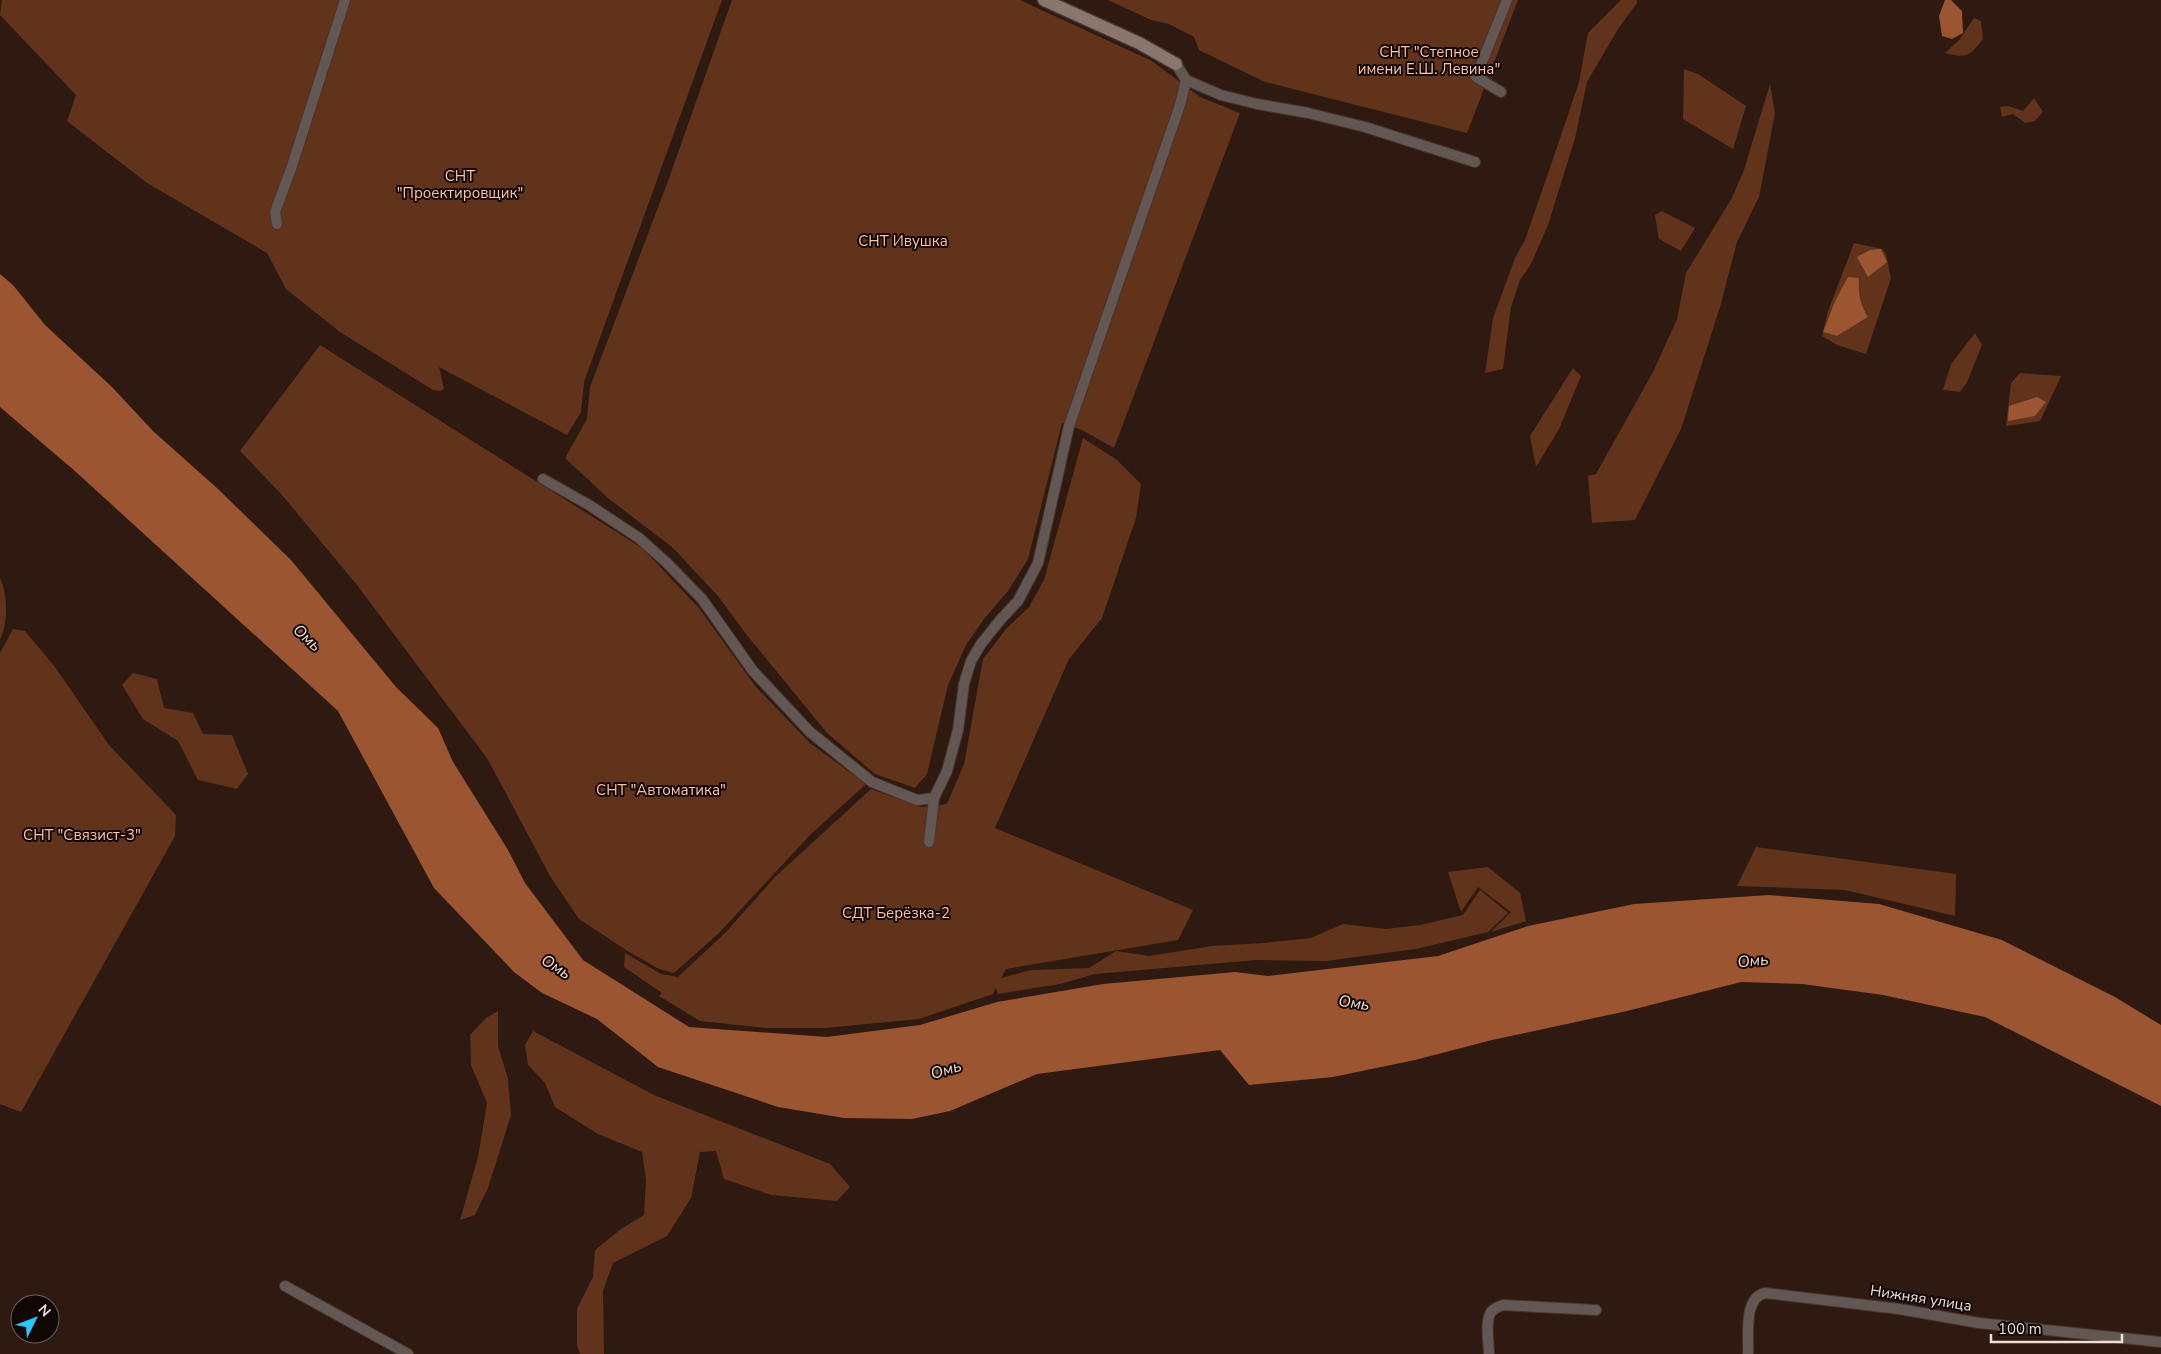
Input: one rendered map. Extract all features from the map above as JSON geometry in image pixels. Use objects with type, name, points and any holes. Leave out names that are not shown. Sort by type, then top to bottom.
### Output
[{"type":"street","points":[[277,224],[274,212],[291,168],[345,0]]},
{"type":"street","points":[[1044,0],[1144,46],[1176,64],[1186,80],[1221,95],[1365,127],[1475,162]]},
{"type":"street","points":[[1501,92],[1476,77],[1507,0]]},
{"type":"street","points":[[928,842],[934,798],[947,771],[958,730],[964,684],[971,661],[981,644],[1018,601],[1038,563],[1069,426],[1180,105],[1186,80]]},
{"type":"street","points":[[543,479],[590,505],[639,538],[667,563],[702,599],[753,672],[810,732],[872,782],[917,800],[934,798]]},
{"type":"street","points":[[285,1286],[408,1354]]},
{"type":"street","name":"Нижняя улица","points":[[1748,1354],[1750,1306],[1759,1294],[1765,1293],[1900,1309],[1979,1323],[2161,1342]]},
{"type":"street","points":[[1488,1354],[1488,1322],[1490,1314],[1495,1308],[1503,1305],[1596,1310]]},
{"type":"green space","name":"СНТ \"Проектировщик\"","points":[[2,0],[722,0],[584,382],[581,412],[567,435],[439,367],[444,389],[440,391],[433,390],[340,332],[286,289],[267,253],[147,183],[67,121],[76,95],[0,15]]},
{"type":"green space","name":"СНТ Ивушка","points":[[732,0],[1020,0],[1152,61],[1200,97],[1240,113],[1114,448],[1082,430],[1062,423],[1028,559],[1008,591],[984,619],[966,645],[948,685],[927,774],[915,788],[875,774],[827,733],[746,634],[718,596],[672,547],[609,499],[565,458],[587,419],[590,387],[668,181]]},
{"type":"green space","name":"СНТ \"Степное имени Е.Ш. Левина\"","points":[[1108,0],[1518,0],[1467,133],[1265,82],[1199,50],[1194,37],[1169,24],[1151,20]]},
{"type":"green space","points":[[1621,0],[1637,0],[1637,3],[1618,29],[1587,82],[1575,138],[1548,225],[1531,264],[1520,280],[1511,307],[1503,369],[1485,373],[1493,318],[1515,258],[1525,240],[1579,82],[1588,33]]},
{"type":"green space","points":[[1974,18],[1981,21],[1983,39],[1979,45],[1963,56],[1945,53],[1959,40]]},
{"type":"green space","points":[[1684,69],[1698,74],[1746,106],[1733,149],[1683,119]]},
{"type":"green space","points":[[1770,84],[1775,113],[1759,197],[1737,242],[1720,307],[1681,429],[1635,520],[1592,523],[1588,476],[1596,474],[1654,370],[1677,319],[1686,273],[1732,198],[1744,170]]},
{"type":"green space","points":[[2034,98],[2043,112],[2035,121],[2025,123],[2013,114],[2002,117],[2000,107],[2008,106],[2023,111]]},
{"type":"green space","points":[[1662,211],[1695,228],[1681,251],[1659,239],[1655,215]]},
{"type":"green space","points":[[1854,243],[1882,249],[1886,254],[1891,278],[1866,354],[1837,345],[1822,336],[1828,311]],"holes":[[[1858,290],[1861,306],[1868,317],[1837,336],[1823,332],[1840,293]]]},
{"type":"green space","points":[[1975,333],[1982,345],[1967,382],[1960,392],[1943,390],[1951,364]]},
{"type":"green space","name":"СНТ \"Автоматика\"","points":[[320,345],[642,548],[699,608],[756,687],[810,743],[866,784],[810,835],[719,933],[674,973],[659,969],[579,919],[550,876],[487,758],[357,585],[282,495],[240,451]]},
{"type":"green space","points":[[1573,368],[1581,376],[1559,429],[1536,467],[1530,436]]},
{"type":"green space","points":[[2020,373],[2061,376],[2040,421],[2006,426],[2011,383]]},
{"type":"green space","name":"СДТ Берёзка-2","points":[[1083,438],[1117,460],[1141,484],[1136,518],[1102,618],[1069,659],[995,828],[1193,910],[1178,940],[1006,969],[1001,978],[1031,970],[1089,968],[1116,951],[1149,956],[1212,946],[1311,938],[1343,924],[1386,929],[1420,925],[1463,915],[1480,890],[1508,913],[1488,932],[1416,949],[1326,961],[1257,960],[1095,974],[1060,984],[998,994],[996,988],[993,994],[919,1019],[825,1028],[767,1028],[700,1021],[659,996],[662,993],[624,967],[625,953],[661,974],[678,977],[726,932],[775,877],[871,789],[921,807],[947,804],[964,764],[983,659],[1006,629],[1029,607],[1044,580]]},
{"type":"green space","points":[[0,578],[6,601],[6,617],[0,640]]},
{"type":"green space","name":"СНТ \"Связист-3\"","points":[[13,629],[25,631],[55,667],[109,745],[176,815],[175,836],[21,1112],[0,1104],[0,653]]},
{"type":"green space","points":[[133,673],[157,679],[164,708],[193,713],[203,734],[232,735],[248,774],[237,789],[198,780],[178,741],[143,719],[122,685]]},
{"type":"green space","points":[[1756,847],[1956,874],[1955,916],[1845,890],[1737,886]]},
{"type":"green space","points":[[1488,867],[1520,893],[1526,921],[1491,932],[1511,912],[1478,887],[1461,912],[1448,872]]},
{"type":"green space","points":[[498,1011],[498,1046],[508,1079],[511,1115],[488,1188],[475,1215],[460,1220],[478,1157],[487,1103],[471,1065],[470,1035],[486,1018]]},
{"type":"green space","points":[[533,1031],[654,1095],[830,1164],[850,1187],[837,1201],[771,1195],[724,1179],[716,1151],[700,1152],[691,1198],[667,1236],[613,1263],[603,1291],[604,1354],[580,1354],[577,1345],[577,1309],[593,1277],[595,1250],[621,1229],[644,1215],[646,1180],[642,1152],[598,1134],[555,1107],[545,1083],[528,1065],[525,1045]]},
{"type":"water","points":[[1945,0],[1951,0],[1962,11],[1963,33],[1952,39],[1942,36],[1939,16]]},
{"type":"water","points":[[1881,249],[1887,262],[1868,277],[1857,257],[1870,250]]},
{"type":"water","name":"Омь","points":[[0,274],[13,285],[45,325],[112,387],[153,431],[218,489],[291,560],[396,687],[438,728],[453,762],[508,850],[525,883],[583,960],[689,1027],[827,1037],[920,1025],[997,1002],[1103,984],[1235,972],[1268,976],[1438,956],[1528,926],[1634,904],[1769,895],[1879,904],[2002,940],[2115,997],[2161,1025],[2161,1106],[1985,1017],[1883,995],[1802,984],[1741,982],[1627,1011],[1333,1077],[1249,1085],[1220,1050],[1037,1074],[950,1111],[912,1119],[844,1118],[778,1107],[658,1067],[597,1019],[542,993],[514,972],[434,888],[338,711],[76,472],[0,407]]},
{"type":"water","points":[[1848,277],[1859,278],[1860,298],[1868,317],[1837,336],[1823,332],[1835,301]]},
{"type":"water","points":[[2037,397],[2046,402],[2035,416],[2008,421],[2009,406]]}]
